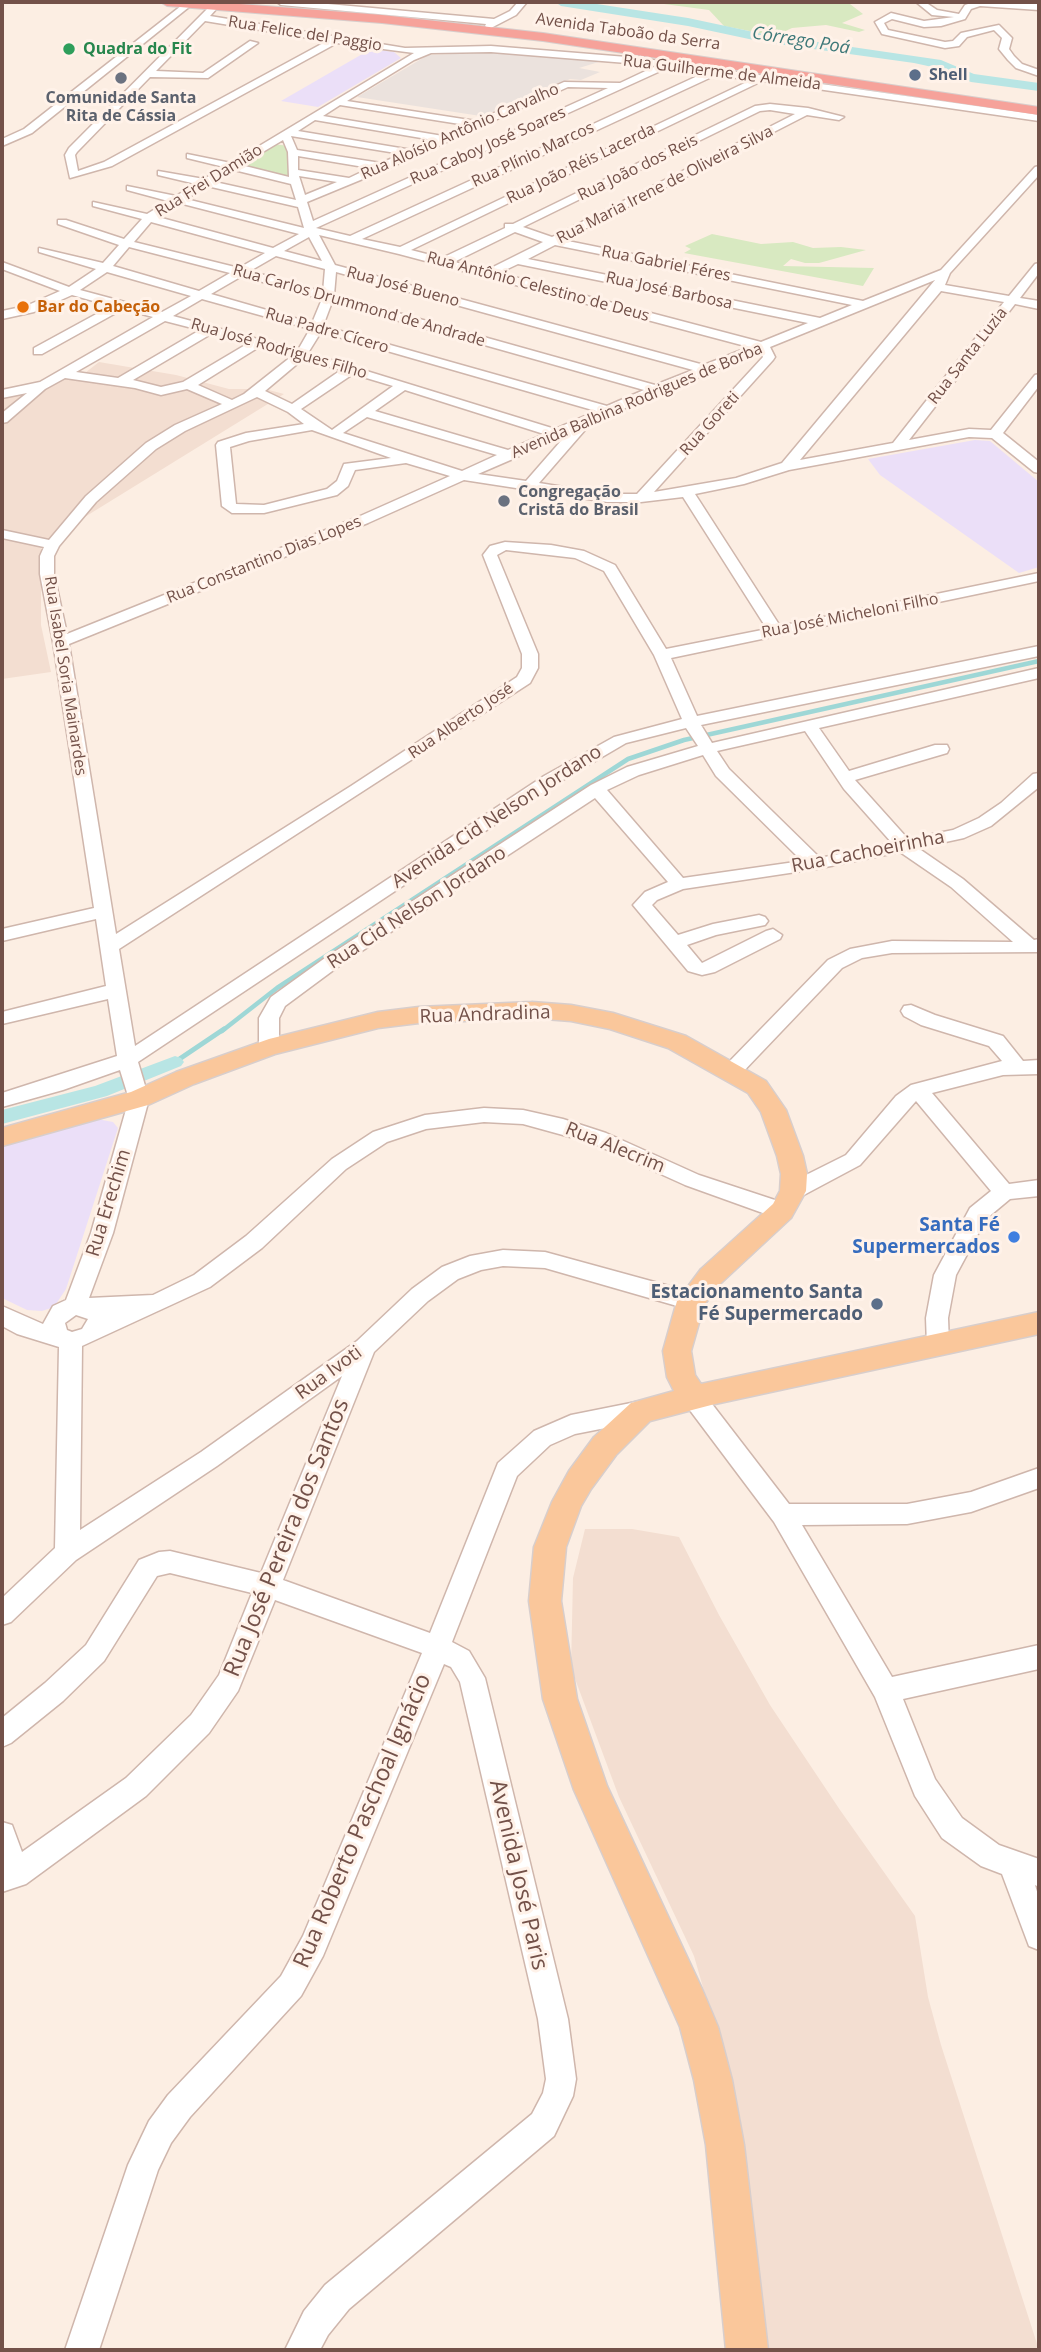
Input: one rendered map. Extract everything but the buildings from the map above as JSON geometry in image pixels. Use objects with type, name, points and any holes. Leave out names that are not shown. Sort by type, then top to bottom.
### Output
[{"type":"highway","name":"Avenida Taboão da Serra","points":[[167,2],[184,8],[394,20],[601,45],[1039,111]]},
{"type":"highway","name":"Avenida Taboão da Serra","points":[[212,10],[258,5],[492,24],[980,96],[1039,111]]},
{"type":"main road","name":"Rua Andradina","points":[[133,1079],[185,1077],[269,1047],[378,1020],[532,1010],[571,1013],[613,1021],[677,1042],[757,1087],[773,1110],[790,1156],[787,1201]]},
{"type":"main road","name":"Avenida Cid Nelson Jordano","points":[[2,1137],[133,1079]]},
{"type":"main road","points":[[694,1398],[681,1377],[677,1351],[691,1301],[711,1276],[787,1201]]},
{"type":"main road","points":[[747,2350],[725,2145],[702,2040],[684,1989],[591,1790],[560,1699],[545,1601],[550,1547],[567,1502],[605,1446],[641,1411],[1039,1323]]},
{"type":"street","points":[[281,2],[492,24],[513,13],[523,2]]},
{"type":"street","points":[[920,2],[935,13],[964,15]]},
{"type":"street","points":[[996,27],[964,34],[956,44],[945,45],[882,30],[880,20],[887,14],[929,24],[958,19],[968,7],[979,3],[1039,7]]},
{"type":"street","points":[[996,27],[1007,5]]},
{"type":"street","points":[[2,144],[28,131],[184,8]]},
{"type":"street","points":[[212,10],[73,150],[69,155],[74,176],[108,164],[335,40]]},
{"type":"street","name":"Rua Felice del Paggio","points":[[212,10],[335,40],[405,51]]},
{"type":"street","points":[[996,27],[1007,38],[1004,49],[1019,66],[1039,71]]},
{"type":"street","points":[[147,75],[205,76],[253,43]]},
{"type":"street","name":"Rua Guilherme de Almeida","points":[[337,102],[415,55],[430,50],[501,49],[666,65],[835,88],[1039,111]]},
{"type":"street","points":[[405,51],[430,50]]},
{"type":"street","points":[[405,51],[415,55]]},
{"type":"street","name":"Rua Caboy José Soares","points":[[2,418],[63,374],[166,317],[310,231],[666,65]]},
{"type":"street","name":"Rua Plínio Marcos","points":[[352,239],[714,72]]},
{"type":"street","name":"Rua João Réis Lacerda","points":[[401,251],[762,78]]},
{"type":"street","name":"Rua Aloísio Antônio Carvalho","points":[[303,203],[572,83],[622,86]]},
{"type":"street","points":[[826,96],[835,88]]},
{"type":"street","points":[[337,102],[477,124]]},
{"type":"street","name":"Rua Frei Damião","points":[[30,309],[72,290],[105,268],[148,219],[337,102]]},
{"type":"street","name":"Rua Maria Irene de Oliveira Silva","points":[[489,274],[717,159],[807,112],[816,104]]},
{"type":"street","points":[[519,106],[568,120]]},
{"type":"street","name":"Rua João dos Reis","points":[[444,262],[758,108],[770,107],[839,117]]},
{"type":"street","points":[[313,117],[446,139]]},
{"type":"street","points":[[581,123],[690,152]]},
{"type":"street","points":[[2,534],[52,545],[91,499],[151,446],[180,428],[257,392],[301,355],[328,298],[331,268],[310,231],[294,177],[293,152],[286,136],[288,132],[414,153]]},
{"type":"street","points":[[293,152],[383,167]]},
{"type":"street","points":[[191,156],[294,177],[350,181]]},
{"type":"street","points":[[704,156],[717,159]]},
{"type":"street","name":"Avenida Balbina Rodrigues de Borba","points":[[466,476],[656,389],[766,352],[794,334],[945,272],[1039,169]]},
{"type":"street","points":[[162,173],[303,203]]},
{"type":"street","name":"Rua Antônio Celestino de Deus","points":[[131,188],[175,201],[444,262],[766,352]]},
{"type":"street","name":"Rua José Bueno","points":[[97,204],[709,369]]},
{"type":"street","name":"Rua Gabriel Féres","points":[[472,216],[555,242],[863,304]]},
{"type":"street","name":"Rua Carlos Drummond de Andrade","points":[[62,222],[125,243],[240,272],[656,389]]},
{"type":"street","name":"Rua Padre Cícero","points":[[43,250],[611,411]]},
{"type":"street","name":"Rua José Barbosa","points":[[518,260],[821,322]]},
{"type":"street","name":"Rua Santa Luzia","points":[[898,445],[1039,266]]},
{"type":"street","name":"Rua José Rodrigues Filho","points":[[6,270],[351,369],[556,434]]},
{"type":"street","points":[[787,466],[938,287],[945,272]]},
{"type":"street","points":[[938,287],[1039,305]]},
{"type":"street","points":[[38,351],[121,305]]},
{"type":"street","points":[[2,315],[30,309]]},
{"type":"street","points":[[2,327],[19,322],[30,309]]},
{"type":"street","points":[[120,382],[211,328]]},
{"type":"street","points":[[63,374],[161,390],[188,385],[258,342]]},
{"type":"street","name":"Rua Goreti","points":[[641,498],[766,352]]},
{"type":"street","points":[[293,410],[351,369]]},
{"type":"street","points":[[1039,378],[995,434],[1039,469]]},
{"type":"street","points":[[188,385],[234,405]]},
{"type":"street","points":[[2,394],[44,386]]},
{"type":"street","points":[[334,434],[402,386]]},
{"type":"street","points":[[257,392],[293,410],[313,426],[410,460],[466,476]]},
{"type":"street","points":[[365,412],[510,455]]},
{"type":"street","points":[[529,486],[583,424]]},
{"type":"street","points":[[313,426],[246,437],[223,445],[229,506],[237,510],[252,510],[332,492],[343,483],[349,467],[410,460]]},
{"type":"street","name":"Avenida Balbina Rodrigues de Borba","points":[[466,476],[594,496],[641,498],[687,492],[739,481],[787,466],[898,445],[969,433],[995,434]]},
{"type":"street","name":"Rua Constantino Dias Lopes","points":[[61,642],[466,476]]},
{"type":"street","points":[[687,492],[775,630]]},
{"type":"street","name":"Rua Isabel Soria Mainardes","points":[[52,545],[47,556],[47,574],[61,642],[103,912],[133,1079]]},
{"type":"street","name":"Rua Alberto José","points":[[111,946],[524,680],[530,668],[530,654],[489,555],[495,550],[517,545],[596,559],[610,568],[662,655],[692,725],[722,772],[816,864]]},
{"type":"street","name":"Rua José Micheloni Filho","points":[[662,655],[1039,577]]},
{"type":"street","name":"Avenida Cid Nelson Jordano","points":[[2,1100],[84,1076],[133,1079],[584,758],[620,740],[1039,651]]},
{"type":"street","name":"Avenida Cid Nelson Jordano","points":[[597,789],[650,765],[705,746],[1039,673]]},
{"type":"street","points":[[809,725],[845,778],[904,846],[957,883],[1035,946]]},
{"type":"street","points":[[845,778],[941,749]]},
{"type":"street","name":"Rua Cachoeirinha","points":[[675,943],[642,905],[651,896],[679,884],[816,864],[958,834],[985,822],[1007,807],[1039,778]]},
{"type":"street","points":[[597,789],[679,884]]},
{"type":"street","name":"Rua Cid Nelson Jordano","points":[[269,1047],[269,1018],[278,1002],[332,962],[597,789]]},
{"type":"street","points":[[2,935],[103,912]]},
{"type":"street","points":[[759,921],[713,930],[675,943],[695,967],[708,968],[773,935]]},
{"type":"street","points":[[732,1071],[835,964],[857,953],[892,947],[1035,946]]},
{"type":"street","points":[[2,1018],[117,990]]},
{"type":"street","points":[[911,1011],[928,1020],[996,1041],[1017,1067]]},
{"type":"street","points":[[787,1201],[853,1160],[903,1101],[918,1090],[981,1072],[1039,1067]]},
{"type":"street","name":"Rua Erechim","points":[[67,1552],[74,1324],[102,1233],[133,1079]]},
{"type":"street","points":[[918,1090],[1004,1192]]},
{"type":"street","name":"Rua Alecrim","points":[[74,1324],[165,1301],[202,1281],[239,1254],[339,1164],[380,1137],[425,1122],[484,1115],[523,1117],[599,1138],[692,1180],[787,1201]]},
{"type":"street","points":[[938,1346],[937,1318],[944,1275],[978,1214],[1004,1192],[1039,1188]]},
{"type":"street","name":"Rua Ivoti","points":[[2,1614],[67,1552],[209,1459],[365,1347],[420,1295],[450,1273],[478,1262],[503,1258],[545,1260],[691,1301]]},
{"type":"street","points":[[2,1315],[24,1328],[74,1324]]},
{"type":"street","name":"Rua José Pereira dos Santos","points":[[9,1876],[136,1787],[200,1724],[229,1682],[365,1347]]},
{"type":"street","points":[[694,1398],[783,1515],[886,1691],[925,1787],[952,1828],[991,1856],[1026,1869],[1039,1936]]},
{"type":"street","points":[[437,1647],[507,1471],[542,1438],[552,1433],[571,1425],[641,1411]]},
{"type":"street","points":[[783,1515],[907,1514],[971,1502],[1039,1478]]},
{"type":"street","name":"Avenida José Paris","points":[[2,1734],[54,1692],[95,1653],[148,1568],[159,1563],[170,1562],[268,1586],[437,1647],[460,1659],[472,1678],[553,2019],[561,2080],[558,2096],[543,2125],[337,2297],[316,2323],[302,2350]]},
{"type":"street","name":"Rua Roberto Paschoal Ignácio","points":[[82,2350],[144,2165],[160,2132],[178,2106],[291,1986],[313,1946],[437,1647]]},
{"type":"street","points":[[886,1691],[1039,1657]]},
{"type":"street","points":[[2,1835],[9,1876]]},
{"type":"shaded area","points":[[371,49],[394,52],[401,58],[318,107],[281,101]]},
{"type":"shaded area","points":[[502,52],[602,61],[579,68],[600,72],[581,80],[570,79],[487,117],[357,97],[428,55]]},
{"type":"shaded area","points":[[99,362],[176,375],[229,389],[265,389],[284,394],[41,544],[41,625],[51,672],[2,679],[2,388],[81,376]]},
{"type":"shaded area","points":[[975,440],[990,441],[1039,482],[1039,567],[1019,573],[880,475],[868,459]]},
{"type":"shaded area","points":[[97,1119],[113,1122],[118,1128],[66,1289],[54,1307],[42,1311],[27,1310],[2,1298],[2,1147]]},
{"type":"shaded area","points":[[585,1529],[632,1529],[679,1537],[770,1705],[915,1916],[928,1997],[941,2045],[1039,2350],[769,2350],[740,2116],[694,1956],[619,1797],[571,1668],[573,1578]]},
{"type":"green space","points":[[649,2],[854,2],[850,4],[863,14],[842,23],[865,30],[859,32],[826,25],[792,28],[775,36],[724,26],[709,10]]},
{"type":"green space","points":[[272,144],[290,146],[289,178],[240,166]]},
{"type":"green space","points":[[712,234],[761,244],[793,242],[813,248],[866,250],[819,263],[791,259],[783,266],[874,268],[863,286],[684,253],[691,249],[685,246]]},
{"type":"waterway","name":"Córrego Poá","points":[[561,2],[688,22],[763,38],[914,59],[941,64],[971,78],[1039,87]]},
{"type":"waterway","points":[[222,1031],[277,988],[628,759],[684,740],[1039,661]]},
{"type":"waterway","points":[[175,1062],[224,1029]]},
{"type":"waterway","points":[[2,1117],[100,1091],[175,1062]]},
{"type":"place","name":"Quadra do Fit","points":[[69,49]]},
{"type":"place","name":"Shell","points":[[915,75]]},
{"type":"place","name":"Comunidade Santa Rita de Cássia","points":[[121,78]]},
{"type":"place","name":"Bar do Cabeção","points":[[23,307]]},
{"type":"place","name":"Congregação Cristã do Brasil","points":[[504,501]]},
{"type":"place","name":"Santa Fé Supermercados","points":[[1014,1237]]},
{"type":"place","name":"Estacionamento Santa Fé Supermercado","points":[[877,1304]]}]
